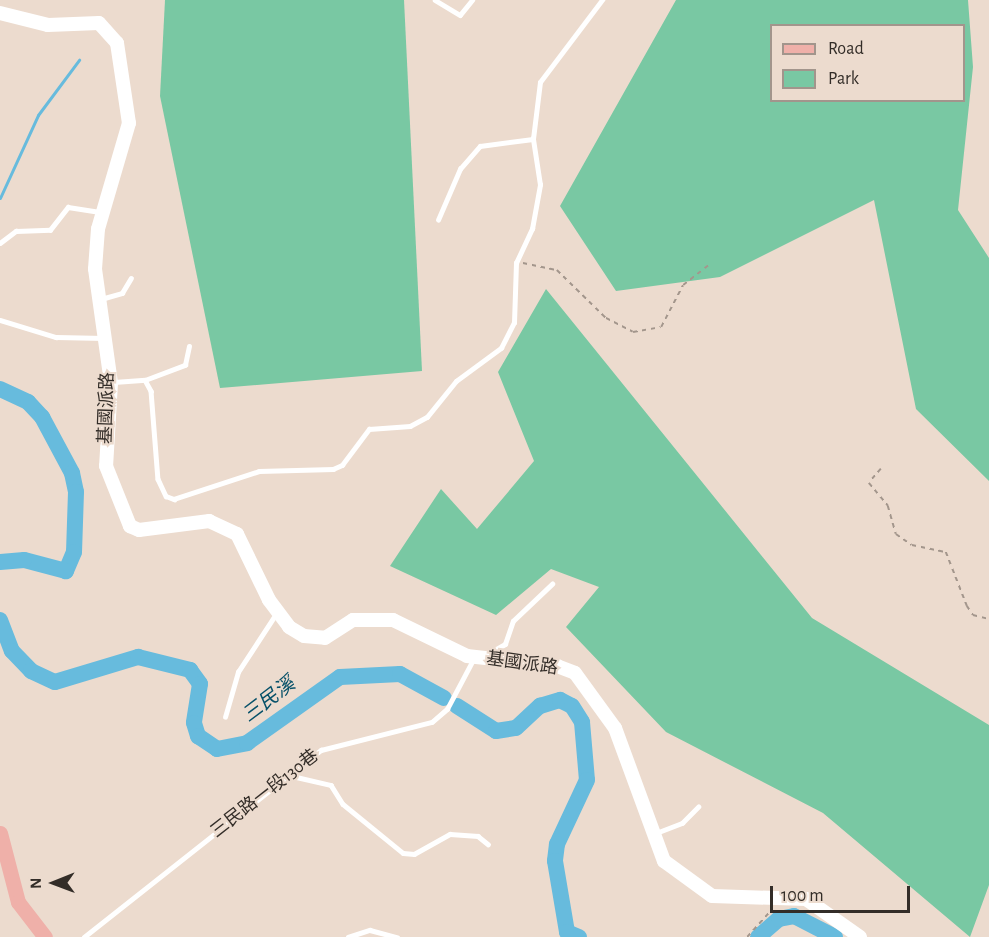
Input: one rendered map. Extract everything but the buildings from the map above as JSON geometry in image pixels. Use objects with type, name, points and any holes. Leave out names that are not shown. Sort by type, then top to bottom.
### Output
[{"type":"main road","points":[[0,833],[18,902],[45,937]]},
{"type":"street","name":"基國派路","points":[[0,13],[48,25],[89,21],[112,32],[129,123],[102,213],[96,242],[98,299],[106,338],[111,383],[106,466],[130,526],[220,524],[246,548],[278,612],[289,627],[314,638],[325,638],[353,620],[393,620],[448,650],[478,658],[557,666],[575,674],[615,728],[664,861],[712,896],[792,897],[832,914],[860,937]]},
{"type":"lane","points":[[435,0],[460,15],[472,0]]},
{"type":"lane","points":[[145,380],[151,391],[158,479],[166,496],[182,498],[259,471],[333,469],[342,465],[369,429],[410,426],[427,417],[456,381],[501,348],[518,308],[516,263],[539,192],[534,139],[540,82],[602,0]]},
{"type":"lane","points":[[438,220],[460,168],[480,146],[534,139]]},
{"type":"lane","points":[[0,243],[16,231],[50,230],[68,207],[102,213]]},
{"type":"lane","points":[[98,299],[122,294],[131,278]]},
{"type":"lane","points":[[0,320],[56,337],[106,338]]},
{"type":"lane","points":[[111,383],[145,380],[184,365],[189,346]]},
{"type":"lane","points":[[478,658],[505,644],[513,621],[552,584]]},
{"type":"lane","points":[[225,717],[237,672],[278,612]]},
{"type":"lane","name":"三民路一段130巷","points":[[84,937],[330,745],[385,737],[432,722],[447,709],[478,658]]},
{"type":"lane","points":[[292,776],[331,785],[343,804],[403,854],[414,854],[450,834],[478,836],[488,844]]},
{"type":"lane","points":[[653,834],[682,823],[698,807]]},
{"type":"lane","points":[[348,937],[370,930],[397,937]]},
{"type":"path","points":[[516,263],[557,270],[606,318],[633,332],[661,327],[683,285],[710,264]]},
{"type":"path","points":[[881,469],[869,483],[888,506],[896,534],[912,545],[946,552],[967,606],[973,615],[989,619]]},
{"type":"path","points":[[747,937],[761,917],[792,897]]},
{"type":"green space","points":[[165,0],[404,0],[422,371],[220,388],[160,96]]},
{"type":"green space","points":[[676,0],[968,0],[973,67],[958,210],[989,258],[989,481],[916,409],[874,200],[720,277],[616,291],[560,206]]},
{"type":"green space","points":[[546,289],[812,618],[989,725],[989,885],[970,937],[823,813],[666,732],[566,627],[599,587],[551,569],[496,615],[390,566],[441,489],[477,529],[534,461],[498,372]]},
{"type":"waterway","points":[[0,198],[38,115],[79,60]]},
{"type":"waterway","name":"三民溪","points":[[0,389],[28,402],[42,417],[72,473],[76,492],[74,552],[66,571],[24,560],[0,562]]},
{"type":"waterway","name":"三民溪","points":[[0,620],[12,651],[31,671],[55,682],[138,657],[190,670],[200,684],[194,723],[198,736],[217,749],[247,743],[340,677],[400,674],[444,698]]},
{"type":"waterway","name":"三民溪","points":[[457,706],[496,731],[516,728],[540,706],[560,700],[572,706],[582,722],[587,780],[557,844],[555,861],[567,932],[579,937]]},
{"type":"waterway","name":"三民溪","points":[[758,937],[779,919],[794,916],[835,937]]},
{"type":"waterway","name":"三民溪","points":[[566,937],[567,932]]}]
